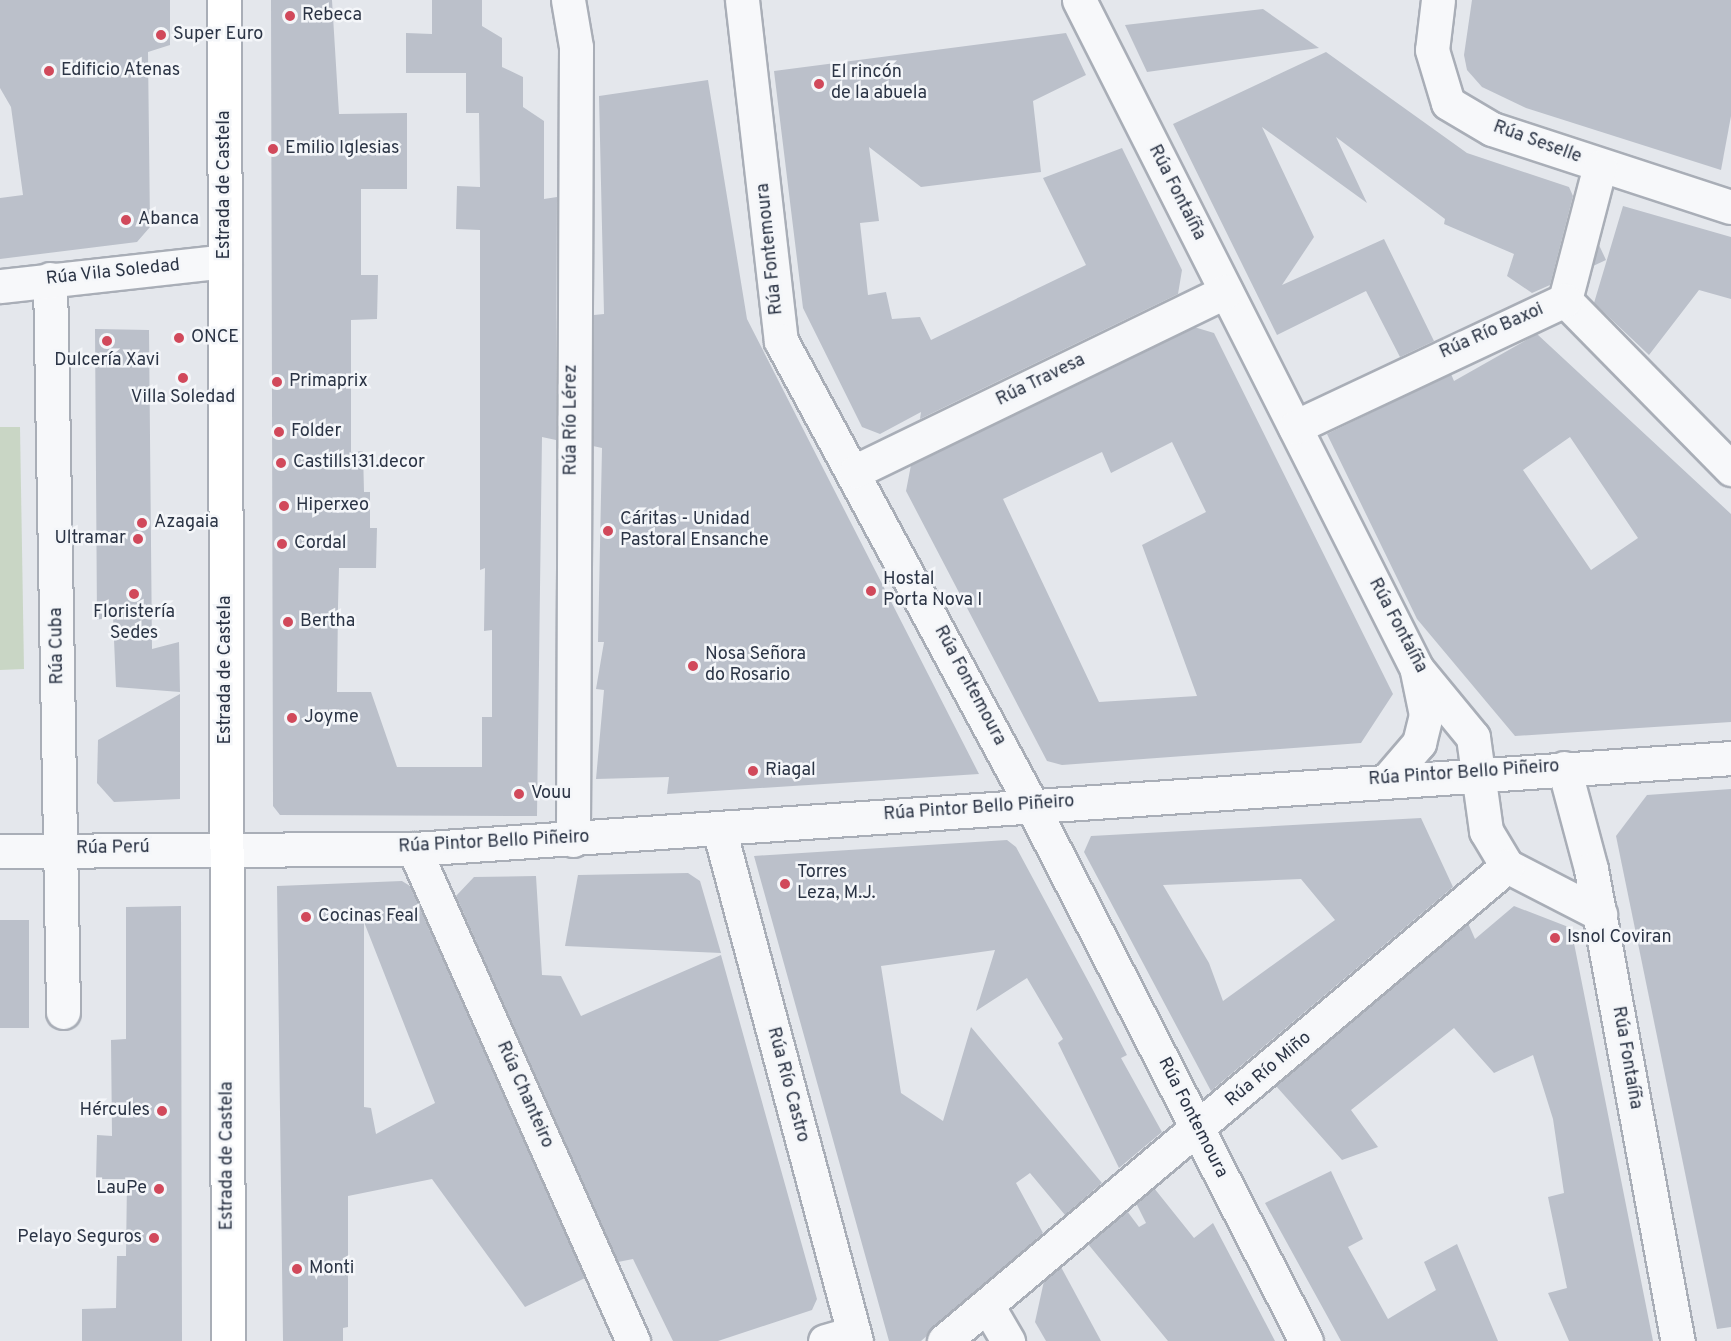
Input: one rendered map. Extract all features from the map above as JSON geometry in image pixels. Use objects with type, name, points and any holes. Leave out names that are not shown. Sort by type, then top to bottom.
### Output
[{"type":"main road","name":"Estrada de Castela","points":[[224,0],[228,1341]]},
{"type":"street","name":"Rúa Río Lérez","points":[[568,0],[576,47],[573,840]]},
{"type":"street","name":"Rúa Fontemoura","points":[[742,0],[781,341],[856,471],[1031,804],[1306,1341]]},
{"type":"street","name":"Rúa Fontaíña","points":[[1079,0],[1417,669],[1473,737],[1480,773],[1486,831],[1507,866]]},
{"type":"street","name":"Rúa Seselle","points":[[1438,0],[1432,50],[1448,103],[1492,129],[1731,207]]},
{"type":"street","name":"Rúa Río Baxoi","points":[[1295,427],[1455,347],[1565,300],[1600,166]]},
{"type":"street","name":"Rúa Vila Soledad","points":[[0,285],[225,261]]},
{"type":"street","name":"Rúa Cuba","points":[[50,279],[62,849],[63,1012]]},
{"type":"street","name":"Rúa Travesa","points":[[856,471],[1226,291]]},
{"type":"street","points":[[1565,300],[1731,469]]},
{"type":"street","points":[[1389,779],[1419,743],[1426,715],[1417,669]]},
{"type":"street","name":"Rúa Pintor Bello Piñeiro","points":[[227,846],[414,849],[573,840],[1031,804],[1731,758]]},
{"type":"street","name":"Rúa Fontaíña","points":[[1564,768],[1600,914],[1678,1341]]},
{"type":"street","name":"Rúa Río Castro","points":[[719,829],[845,1338]]},
{"type":"street","name":"Rúa Perú","points":[[0,851],[227,846]]},
{"type":"street","name":"Rúa Chanteiro","points":[[414,849],[633,1341]]},
{"type":"street","points":[[1507,866],[1600,914]]},
{"type":"street","name":"Rúa Río Miño","points":[[944,1341],[1198,1130],[1507,866]]},
{"type":"street","points":[[987,1305],[1008,1341]]},
{"type":"green space","points":[[0,427],[20,427],[24,669],[0,670]]},
{"type":"building","points":[[0,0],[170,0],[170,45],[148,52],[150,227],[137,242],[0,259],[0,198],[23,195],[11,107],[0,88]]},
{"type":"building","points":[[271,0],[332,0],[339,114],[407,113],[407,189],[361,189],[361,275],[378,275],[377,319],[351,320],[351,452],[363,451],[364,492],[370,492],[370,528],[377,528],[376,568],[339,568],[338,606],[337,692],[371,692],[397,767],[482,767],[482,717],[492,717],[492,630],[484,631],[485,568],[480,570],[480,230],[456,229],[457,186],[480,187],[479,113],[466,113],[466,73],[406,73],[406,33],[432,34],[432,0],[482,0],[482,26],[502,38],[502,67],[523,77],[523,107],[544,121],[544,199],[557,197],[556,440],[542,437],[537,816],[280,815],[273,806]]},
{"type":"building","points":[[1472,0],[1731,0],[1731,116],[1721,170],[1526,108],[1482,87],[1467,70],[1464,55]]},
{"type":"building","points":[[1263,9],[1319,48],[1147,72],[1125,25]]},
{"type":"building","points":[[1066,33],[1086,75],[1033,101],[1041,172],[921,187],[869,147],[879,221],[860,223],[868,295],[886,292],[892,319],[920,317],[931,340],[1086,265],[1043,178],[1122,148],[1182,270],[1178,294],[920,419],[921,412],[880,434],[862,427],[803,308],[774,71]]},
{"type":"building","points":[[1326,52],[1467,153],[1569,187],[1573,196],[1550,285],[1532,293],[1507,276],[1514,254],[1444,224],[1445,219],[1336,137],[1367,203],[1262,127],[1314,237],[1282,285],[1384,239],[1434,341],[1400,357],[1366,291],[1277,335],[1173,124]]},
{"type":"building","points":[[708,80],[747,319],[979,774],[667,794],[669,777],[596,779],[604,690],[596,689],[604,642],[598,642],[602,448],[593,446],[594,315],[604,314],[599,96]]},
{"type":"building","points":[[1623,206],[1731,237],[1731,299],[1699,290],[1649,355],[1594,303]]},
{"type":"building","points":[[1599,245],[1606,260],[1593,266]]},
{"type":"building","points":[[1194,327],[1214,333],[1393,694],[1361,743],[1062,765],[1047,761],[906,491],[911,465]],"holes":[[[1172,442],[1206,512],[1142,545],[1197,696],[1099,702],[1003,499],[1102,452],[1111,473]]]},
{"type":"building","points":[[95,329],[149,330],[152,649],[179,642],[180,692],[116,687],[113,616],[97,620]]},
{"type":"building","points":[[1537,334],[1731,514],[1731,722],[1515,736],[1417,619],[1327,434],[1451,374],[1454,381]],"holes":[[[1570,437],[1638,538],[1591,570],[1523,470]]]},
{"type":"building","points":[[180,694],[180,799],[114,802],[97,783],[98,740]]},
{"type":"building","points":[[1731,789],[1731,1327],[1717,1329],[1616,836],[1647,795]]},
{"type":"building","points":[[1421,818],[1453,887],[1211,1091],[1084,852],[1091,836]],"holes":[[[1301,879],[1335,920],[1223,1001],[1209,963],[1163,885]]]},
{"type":"building","points":[[1007,840],[1016,847],[1093,990],[1127,1055],[1121,1058],[1162,1132],[1119,1168],[1058,1043],[1063,1039],[1027,978],[976,1011],[995,950],[881,966],[901,1093],[943,1121],[971,1027],[1102,1183],[1065,1215],[1030,1173],[1016,1183],[1043,1233],[921,1341],[889,1341],[754,856]]},
{"type":"building","points":[[688,873],[700,881],[721,953],[565,946],[578,875]]},
{"type":"building","points":[[536,876],[542,975],[561,976],[581,1016],[721,955],[817,1299],[812,1310],[718,1341],[673,1341],[633,1259],[618,1262],[456,896],[474,877]]},
{"type":"building","points":[[402,881],[410,886],[585,1278],[525,1307],[432,1179],[348,1196],[348,1327],[343,1328],[343,1341],[283,1341],[277,886]],"holes":[[[364,922],[435,1103],[376,1134],[371,1108],[364,1107]]]},
{"type":"building","points":[[181,906],[182,1341],[82,1341],[82,1309],[116,1308],[117,1256],[126,1256],[127,1179],[96,1179],[97,1135],[112,1136],[111,1040],[126,1039],[126,907]]},
{"type":"building","points":[[1514,906],[1571,928],[1653,1341],[1569,1341],[1548,1293],[1567,1288],[1548,1197],[1564,1193],[1553,1119],[1533,1055],[1494,1073],[1454,1028],[1351,1110],[1378,1147],[1342,1160],[1276,1086],[1468,923],[1475,939]]},
{"type":"building","points":[[0,920],[29,920],[29,1028],[0,1028]]},
{"type":"building","points":[[1331,1171],[1363,1239],[1348,1247],[1388,1319],[1436,1290],[1424,1262],[1457,1244],[1498,1341],[1341,1341],[1265,1203]]},
{"type":"building","points":[[1154,1188],[1194,1238],[1213,1223],[1275,1341],[1168,1341],[1088,1244],[1127,1211],[1139,1227],[1146,1223],[1136,1203]]},
{"type":"building","points":[[1061,1267],[1101,1341],[1046,1341],[1035,1322],[1044,1281]]},
{"type":"place","name":"Rebeca","points":[[290,16]]},
{"type":"place","name":"Super Euro","points":[[161,35]]},
{"type":"place","name":"Edificio Atenas","points":[[49,71]]},
{"type":"place","name":"El rincón de la abuela","points":[[819,84]]},
{"type":"place","name":"Emilio Iglesias","points":[[273,149]]},
{"type":"place","name":"Abanca","points":[[126,220]]},
{"type":"place","name":"ONCE","points":[[179,338]]},
{"type":"place","name":"Dulcería Xavi","points":[[107,341]]},
{"type":"place","name":"Villa Soledad","points":[[183,378]]},
{"type":"place","name":"Primaprix","points":[[277,382]]},
{"type":"place","name":"Folder","points":[[279,432]]},
{"type":"place","name":"Castills131.decor","points":[[281,463]]},
{"type":"place","name":"Hiperxeo","points":[[284,506]]},
{"type":"place","name":"Azagaia","points":[[142,523]]},
{"type":"place","name":"Cáritas - Unidad Pastoral Ensanche","points":[[608,531]]},
{"type":"place","name":"Ultramar","points":[[138,539]]},
{"type":"place","name":"Cordal","points":[[282,544]]},
{"type":"place","name":"Hostal Porta Nova I","points":[[871,591]]},
{"type":"place","name":"Floristería Sedes","points":[[134,594]]},
{"type":"place","name":"Bertha","points":[[288,622]]},
{"type":"place","name":"Nosa Señora do Rosario","points":[[693,666]]},
{"type":"place","name":"Joyme","points":[[292,718]]},
{"type":"place","name":"Riagal","points":[[753,771]]},
{"type":"place","name":"Vouu","points":[[519,794]]},
{"type":"place","name":"Torres Leza, M.J.","points":[[785,884]]},
{"type":"place","name":"Cocinas Feal","points":[[306,917]]},
{"type":"place","name":"Isnol Coviran","points":[[1555,938]]},
{"type":"place","name":"Hércules","points":[[162,1111]]},
{"type":"place","name":"LauPe","points":[[159,1189]]},
{"type":"place","name":"Pelayo Seguros","points":[[154,1238]]},
{"type":"place","name":"Monti","points":[[297,1269]]}]
